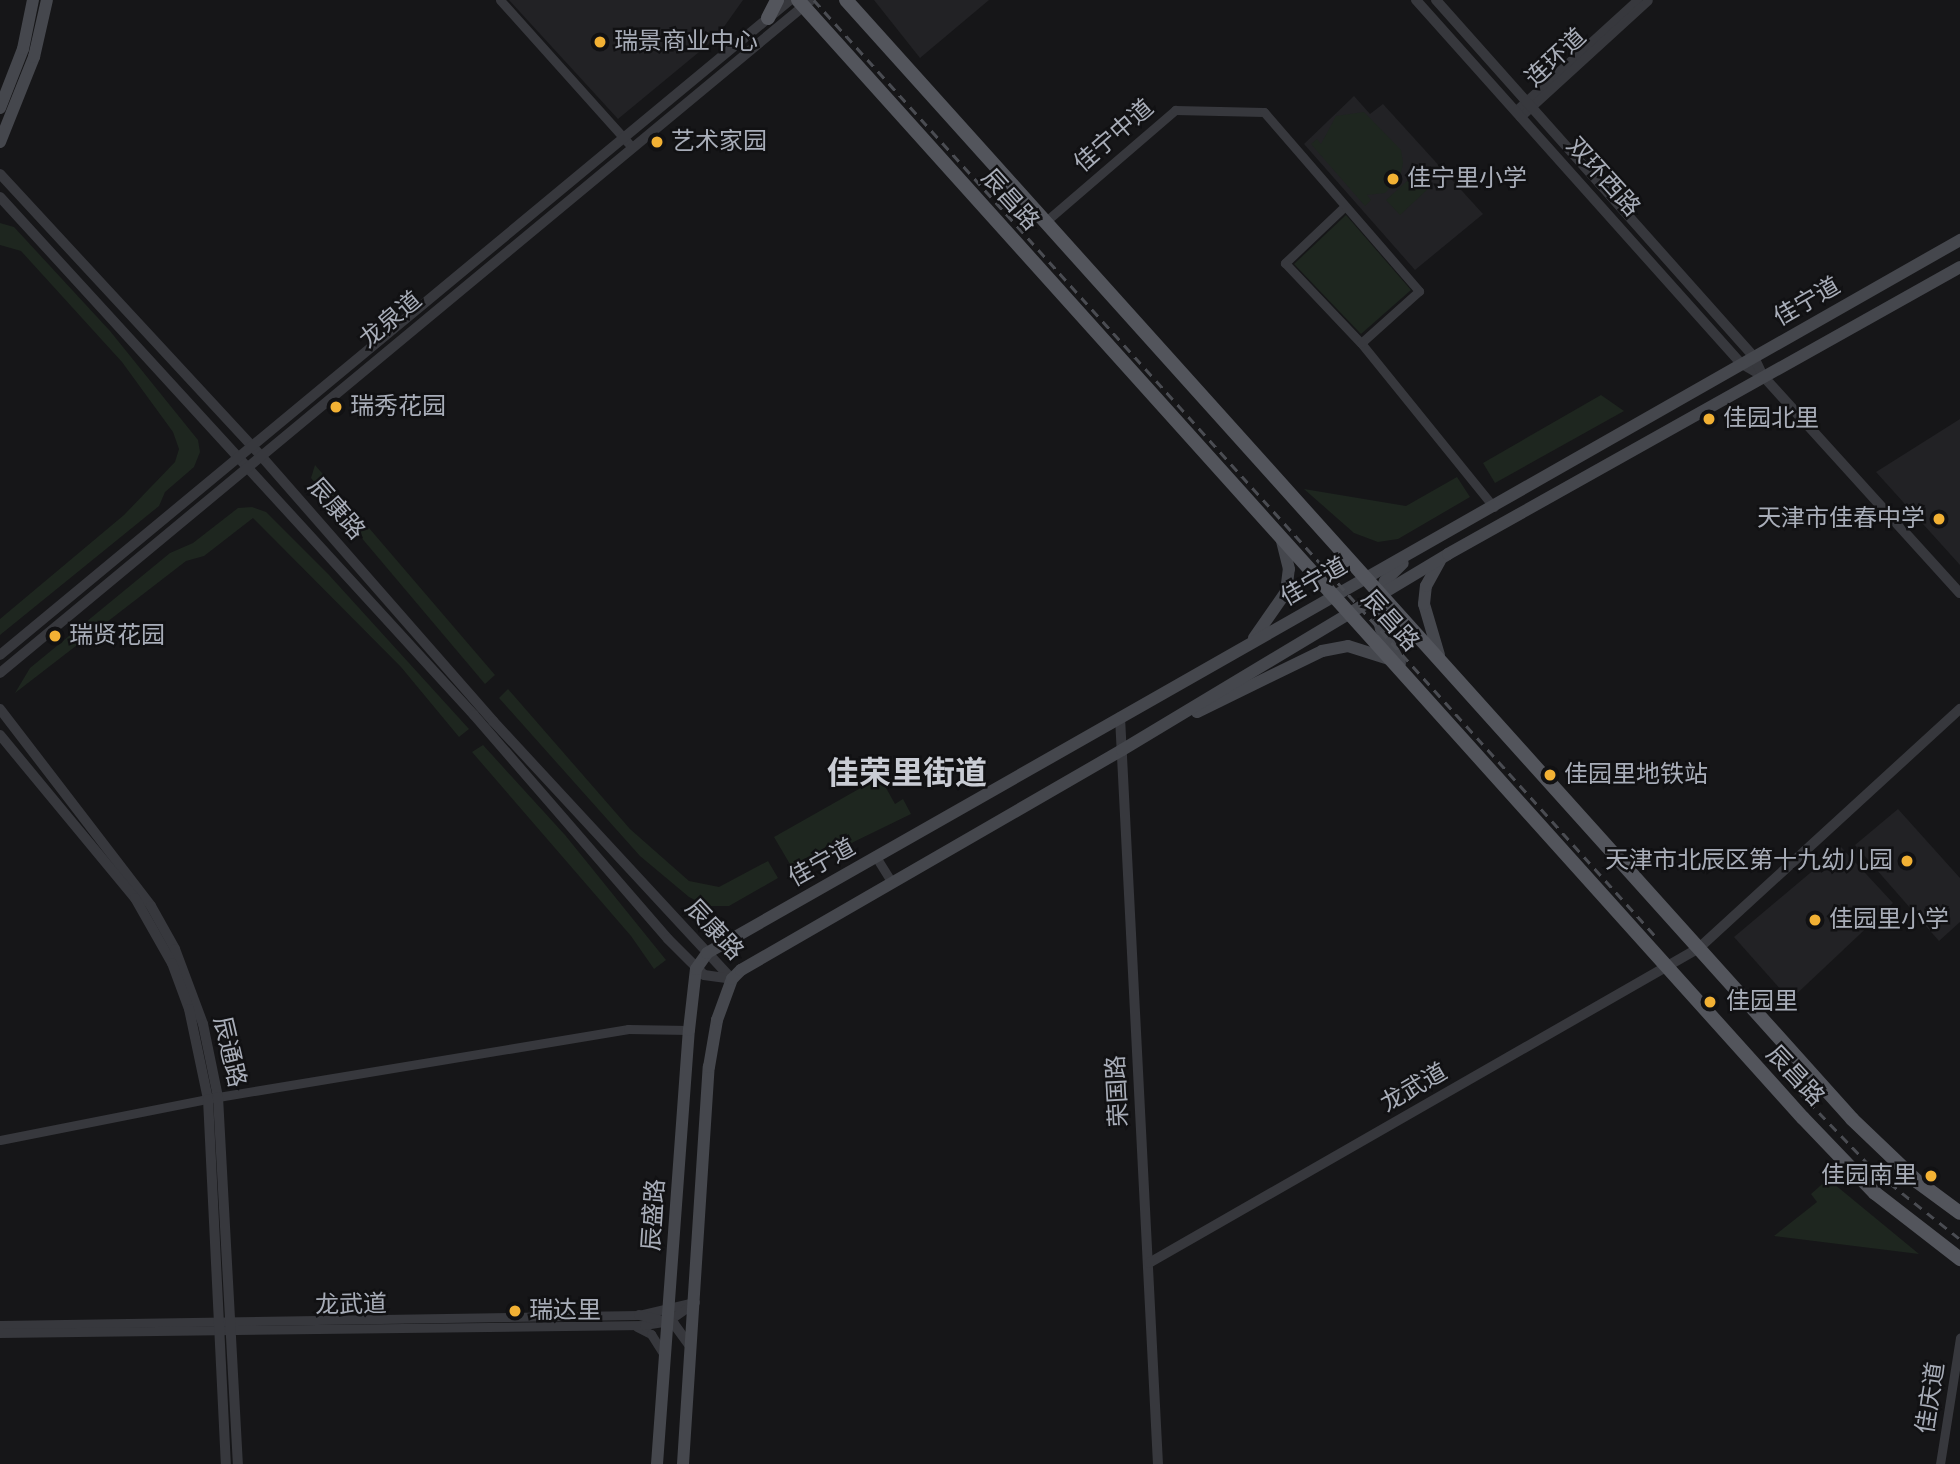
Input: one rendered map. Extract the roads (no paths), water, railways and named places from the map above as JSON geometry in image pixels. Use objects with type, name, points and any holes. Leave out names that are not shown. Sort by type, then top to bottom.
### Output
[{"type":"main road","points":[[0,108],[23,49],[33,0]]},
{"type":"main road","points":[[0,142],[34,57],[47,0]]},
{"type":"main road","points":[[773,23],[777,0]]},
{"type":"main road","name":"辰昌路","points":[[846,0],[1443,664],[1542,779],[1699,948],[1852,1119],[1918,1182],[1960,1213]]},
{"type":"main road","name":"辰昌路","points":[[799,1],[1336,594],[1666,969],[1875,1193],[1960,1259]]},
{"type":"main road","name":"佳宁道","points":[[696,969],[707,953],[1960,240]]},
{"type":"main road","name":"佳宁道","points":[[732,979],[753,960],[1122,750],[1379,594],[1960,267]]},
{"type":"main road","points":[[1250,643],[1288,584],[1279,531]]},
{"type":"main road","points":[[1403,669],[1379,623],[1379,594],[1393,572],[1425,545]]},
{"type":"main road","points":[[1443,664],[1423,604],[1429,578],[1448,554]]},
{"type":"main road","points":[[1170,721],[1335,647],[1372,652],[1403,669]]},
{"type":"main road","name":"辰盛路","points":[[657,1464],[689,1030],[696,969]]},
{"type":"main road","name":"辰盛路","points":[[683,1464],[709,1067],[717,1020],[732,979]]},
{"type":"street","points":[[500,0],[632,147]]},
{"type":"street","name":"双环西路","points":[[1416,0],[1742,364],[1763,376]]},
{"type":"street","points":[[1436,0],[1754,357],[1763,376],[1960,593]]},
{"type":"street","name":"连环道","points":[[1530,103],[1637,0]]},
{"type":"street","name":"连环道","points":[[1518,114],[1648,0]]},
{"type":"street","name":"龙泉道","points":[[0,673],[632,147],[799,1]]},
{"type":"street","name":"龙泉道","points":[[0,655],[623,137],[773,23]]},
{"type":"street","name":"佳宁中道","points":[[1045,222],[1174,110],[1264,112],[1419,291],[1361,343]]},
{"type":"street","name":"辰康路","points":[[0,174],[262,457],[494,721],[732,979]]},
{"type":"street","name":"辰康路","points":[[0,197],[250,467],[696,969],[704,975],[732,979]]},
{"type":"street","points":[[1345,206],[1285,263],[1361,343],[1494,506]]},
{"type":"street","name":"辰通路","points":[[0,709],[103,841],[167,933],[203,1024],[213,1098],[238,1464]]},
{"type":"street","name":"龙武道","points":[[1149,1263],[1699,948],[1960,709]]},
{"type":"street","name":"荣国路","points":[[1120,717],[1158,1464]]},
{"type":"street","name":"辰通路","points":[[0,735],[96,847],[149,918],[189,1009],[213,1098]]},
{"type":"street","points":[[876,857],[891,881]]},
{"type":"street","points":[[0,1140],[213,1098],[628,1029],[689,1030]]},
{"type":"street","points":[[0,1325],[669,1316],[695,1301]]},
{"type":"street","points":[[669,1316],[685,1334],[692,1352]]},
{"type":"street","name":"龙武道","points":[[0,1333],[227,1324],[629,1325],[669,1316]]},
{"type":"street","name":"辰通路","points":[[226,1464],[227,1324]]},
{"type":"street","points":[[629,1325],[651,1334],[665,1360]]},
{"type":"street","name":"佳庆道","points":[[1940,1464],[1960,1338]]},
{"type":"railway","points":[[814,0],[1658,939]]},
{"type":"railway","points":[[1786,1078],[1877,1173],[1960,1239]]},
{"type":"place","name":"瑞景商业中心","points":[[600,42]]},
{"type":"place","name":"艺术家园","points":[[657,142]]},
{"type":"place","name":"佳宁里小学","points":[[1393,179]]},
{"type":"place","name":"瑞秀花园","points":[[336,407]]},
{"type":"place","name":"佳园北里","points":[[1709,419]]},
{"type":"place","name":"天津市佳春中学","points":[[1939,519]]},
{"type":"place","name":"瑞贤花园","points":[[55,636]]},
{"type":"place","name":"佳园里地铁站","points":[[1550,775]]},
{"type":"place","name":"天津市北辰区第十九幼儿园","points":[[1907,861]]},
{"type":"place","name":"佳园里小学","points":[[1815,920]]},
{"type":"place","name":"佳园里","points":[[1710,1002]]},
{"type":"place","name":"佳园南里","points":[[1931,1176]]},
{"type":"place","name":"瑞达里","points":[[515,1311]]},
{"type":"district","name":"佳荣里街道","points":[[907,773]]}]
